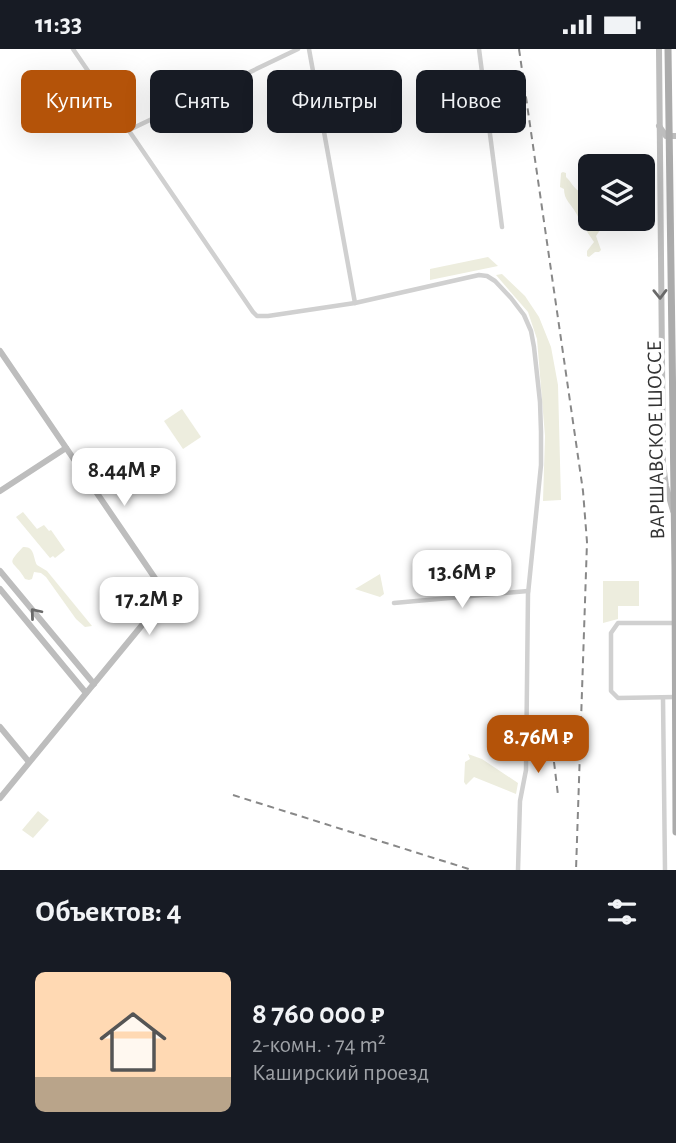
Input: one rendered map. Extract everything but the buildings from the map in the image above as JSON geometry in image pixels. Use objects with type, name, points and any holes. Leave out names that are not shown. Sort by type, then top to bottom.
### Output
[{"type":"main road","name":"ВАРШАВСКОЕ ШОССЕ","points":[[668,49],[673,136],[676,832]]},
{"type":"street","points":[[73,49],[88,70]]},
{"type":"street","points":[[136,127],[298,49]]},
{"type":"street","points":[[309,49],[355,303]]},
{"type":"street","points":[[479,49],[502,227]]},
{"type":"street","points":[[659,49],[671,95]]},
{"type":"street","points":[[659,49],[663,464],[674,513]]},
{"type":"street","points":[[658,124],[663,133],[673,136]]},
{"type":"street","points":[[131,133],[257,316],[355,303],[479,275],[495,281],[524,316],[534,347],[541,465],[528,591],[526,766],[520,801],[518,870]]},
{"type":"street","points":[[0,351],[161,587],[161,601]]},
{"type":"street","points":[[0,491],[66,447]]},
{"type":"street","points":[[0,571],[94,684]]},
{"type":"street","points":[[161,587],[171,593]]},
{"type":"street","points":[[0,589],[86,693]]},
{"type":"street","points":[[0,798],[161,601],[178,590]]},
{"type":"street","points":[[394,603],[528,591]]},
{"type":"street","points":[[675,627],[618,623],[611,633],[611,691],[618,698],[676,698]]},
{"type":"street","points":[[663,698],[665,870]]},
{"type":"street","points":[[0,727],[29,762]]},
{"type":"street","points":[[663,816],[676,816]]},
{"type":"shaded area","points":[[561,173],[566,173],[566,177],[578,190],[578,216],[566,199],[564,189],[560,187]]},
{"type":"shaded area","points":[[587,231],[599,231],[596,236],[601,250],[589,257],[587,251],[594,242]]},
{"type":"shaded area","points":[[488,257],[498,266],[430,280],[430,269]]},
{"type":"shaded area","points":[[502,274],[525,296],[539,317],[551,347],[558,385],[561,500],[543,501],[545,436],[537,339],[528,312],[496,275]]},
{"type":"shaded area","points":[[182,409],[201,437],[183,449],[164,421]]},
{"type":"shaded area","points":[[23,512],[37,529],[44,525],[51,530],[65,550],[55,558],[50,558],[16,517]]},
{"type":"shaded area","points":[[23,547],[32,550],[37,565],[47,571],[92,626],[85,627],[76,619],[41,573],[34,572],[32,579],[25,579],[12,561]]},
{"type":"shaded area","points":[[380,574],[384,594],[380,597],[355,589]]},
{"type":"shaded area","points":[[603,581],[639,581],[639,606],[618,606],[618,619],[603,623]]},
{"type":"shaded area","points":[[468,754],[482,759],[518,783],[516,794],[474,777],[466,785],[465,762],[470,759]]},
{"type":"shaded area","points":[[38,811],[49,820],[33,838],[22,830]]},
{"type":"railway","points":[[519,49],[583,491],[587,542],[576,870]]},
{"type":"railway","points":[[554,762],[558,795]]},
{"type":"railway","points":[[233,795],[472,870]]}]
